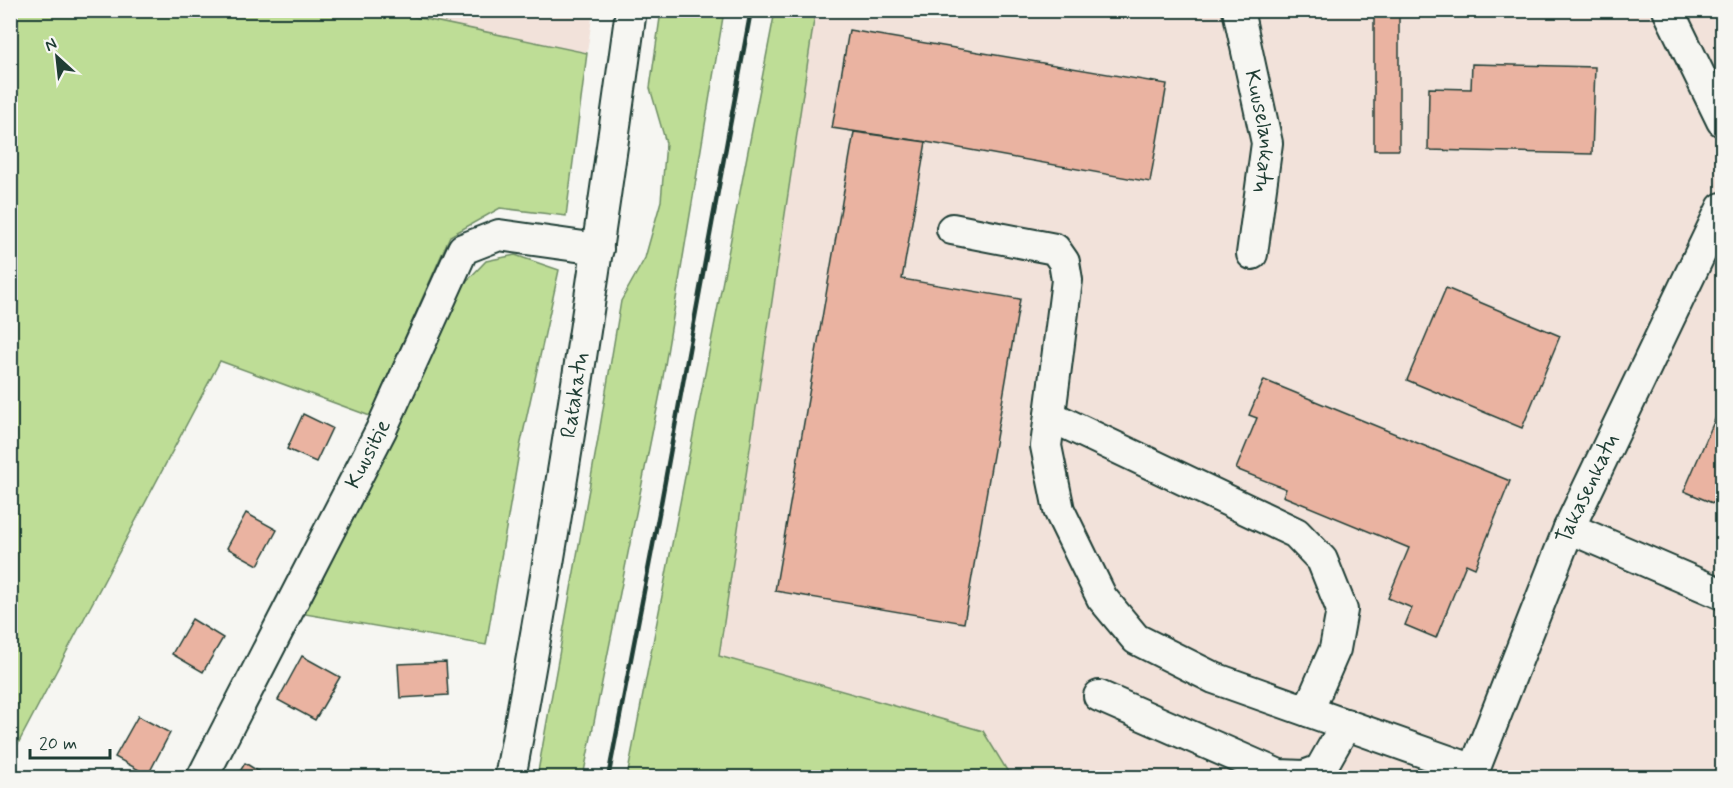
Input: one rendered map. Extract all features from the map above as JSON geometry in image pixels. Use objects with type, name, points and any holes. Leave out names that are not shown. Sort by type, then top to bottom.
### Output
[{"type":"street","name":"Ratakatu","points":[[510,777],[529,678],[598,249],[631,10]]},
{"type":"street","name":"Kuuselankatu","points":[[1238,10],[1267,143],[1252,254]]},
{"type":"street","points":[[1668,10],[1722,121]]},
{"type":"street","name":"Takasenkatu","points":[[1472,774],[1569,528],[1722,208]]},
{"type":"street","points":[[952,229],[1055,249],[1064,262],[1067,280],[1046,446],[1059,510],[1102,598],[1136,639],[1214,678],[1346,724],[1472,774]]},
{"type":"street","name":"Kuusitie","points":[[202,777],[381,430],[463,249],[499,235],[598,249]]},
{"type":"street","points":[[1050,416],[1296,533],[1322,560],[1342,610],[1335,649],[1308,711]]},
{"type":"street","points":[[1569,528],[1722,594]]},
{"type":"street","points":[[1099,696],[1279,775],[1304,776],[1320,770],[1346,724]]},
{"type":"shaded area","points":[[593,10],[587,53],[386,11]]},
{"type":"shaded area","points":[[806,11],[1722,11],[1722,777],[1011,777],[983,731],[719,657],[815,13]]},
{"type":"green space","points":[[11,10],[386,11],[587,53],[566,216],[500,208],[450,236],[370,416],[220,361],[11,757]]},
{"type":"green space","points":[[661,11],[724,11],[661,389],[583,777],[537,777],[621,301],[645,258],[661,201],[666,143],[650,88]]},
{"type":"green space","points":[[775,11],[815,13],[719,656],[983,731],[1011,777],[627,777]]},
{"type":"green space","points":[[515,255],[559,270],[520,447],[486,645],[305,614],[462,286],[486,261]]},
{"type":"building","points":[[1374,10],[1399,10],[1399,150],[1374,150]]},
{"type":"building","points":[[849,30],[1167,84],[1150,182],[926,142],[832,128]]},
{"type":"building","points":[[1472,64],[1595,67],[1592,154],[1428,150],[1429,88],[1471,89]]},
{"type":"building","points":[[854,132],[926,142],[902,279],[1020,299],[964,623],[775,591]]},
{"type":"building","points":[[1446,288],[1560,336],[1522,428],[1407,380]]},
{"type":"building","points":[[1264,380],[1510,481],[1475,568],[1466,564],[1436,638],[1405,625],[1412,608],[1388,598],[1409,548],[1283,496],[1286,489],[1236,469],[1257,418],[1249,415]]},
{"type":"building","points":[[303,414],[332,428],[316,462],[287,449]]},
{"type":"building","points":[[1716,417],[1722,420],[1722,507],[1684,491]]},
{"type":"building","points":[[246,513],[277,530],[258,565],[227,548]]},
{"type":"building","points":[[192,619],[223,638],[203,672],[172,654]]},
{"type":"building","points":[[302,656],[340,677],[315,720],[278,700]]},
{"type":"building","points":[[446,662],[448,695],[400,698],[398,664]]},
{"type":"building","points":[[138,716],[170,733],[148,775],[115,757]]},
{"type":"building","points":[[245,763],[269,778],[236,778]]},
{"type":"railway","points":[[608,778],[751,10]]}]
